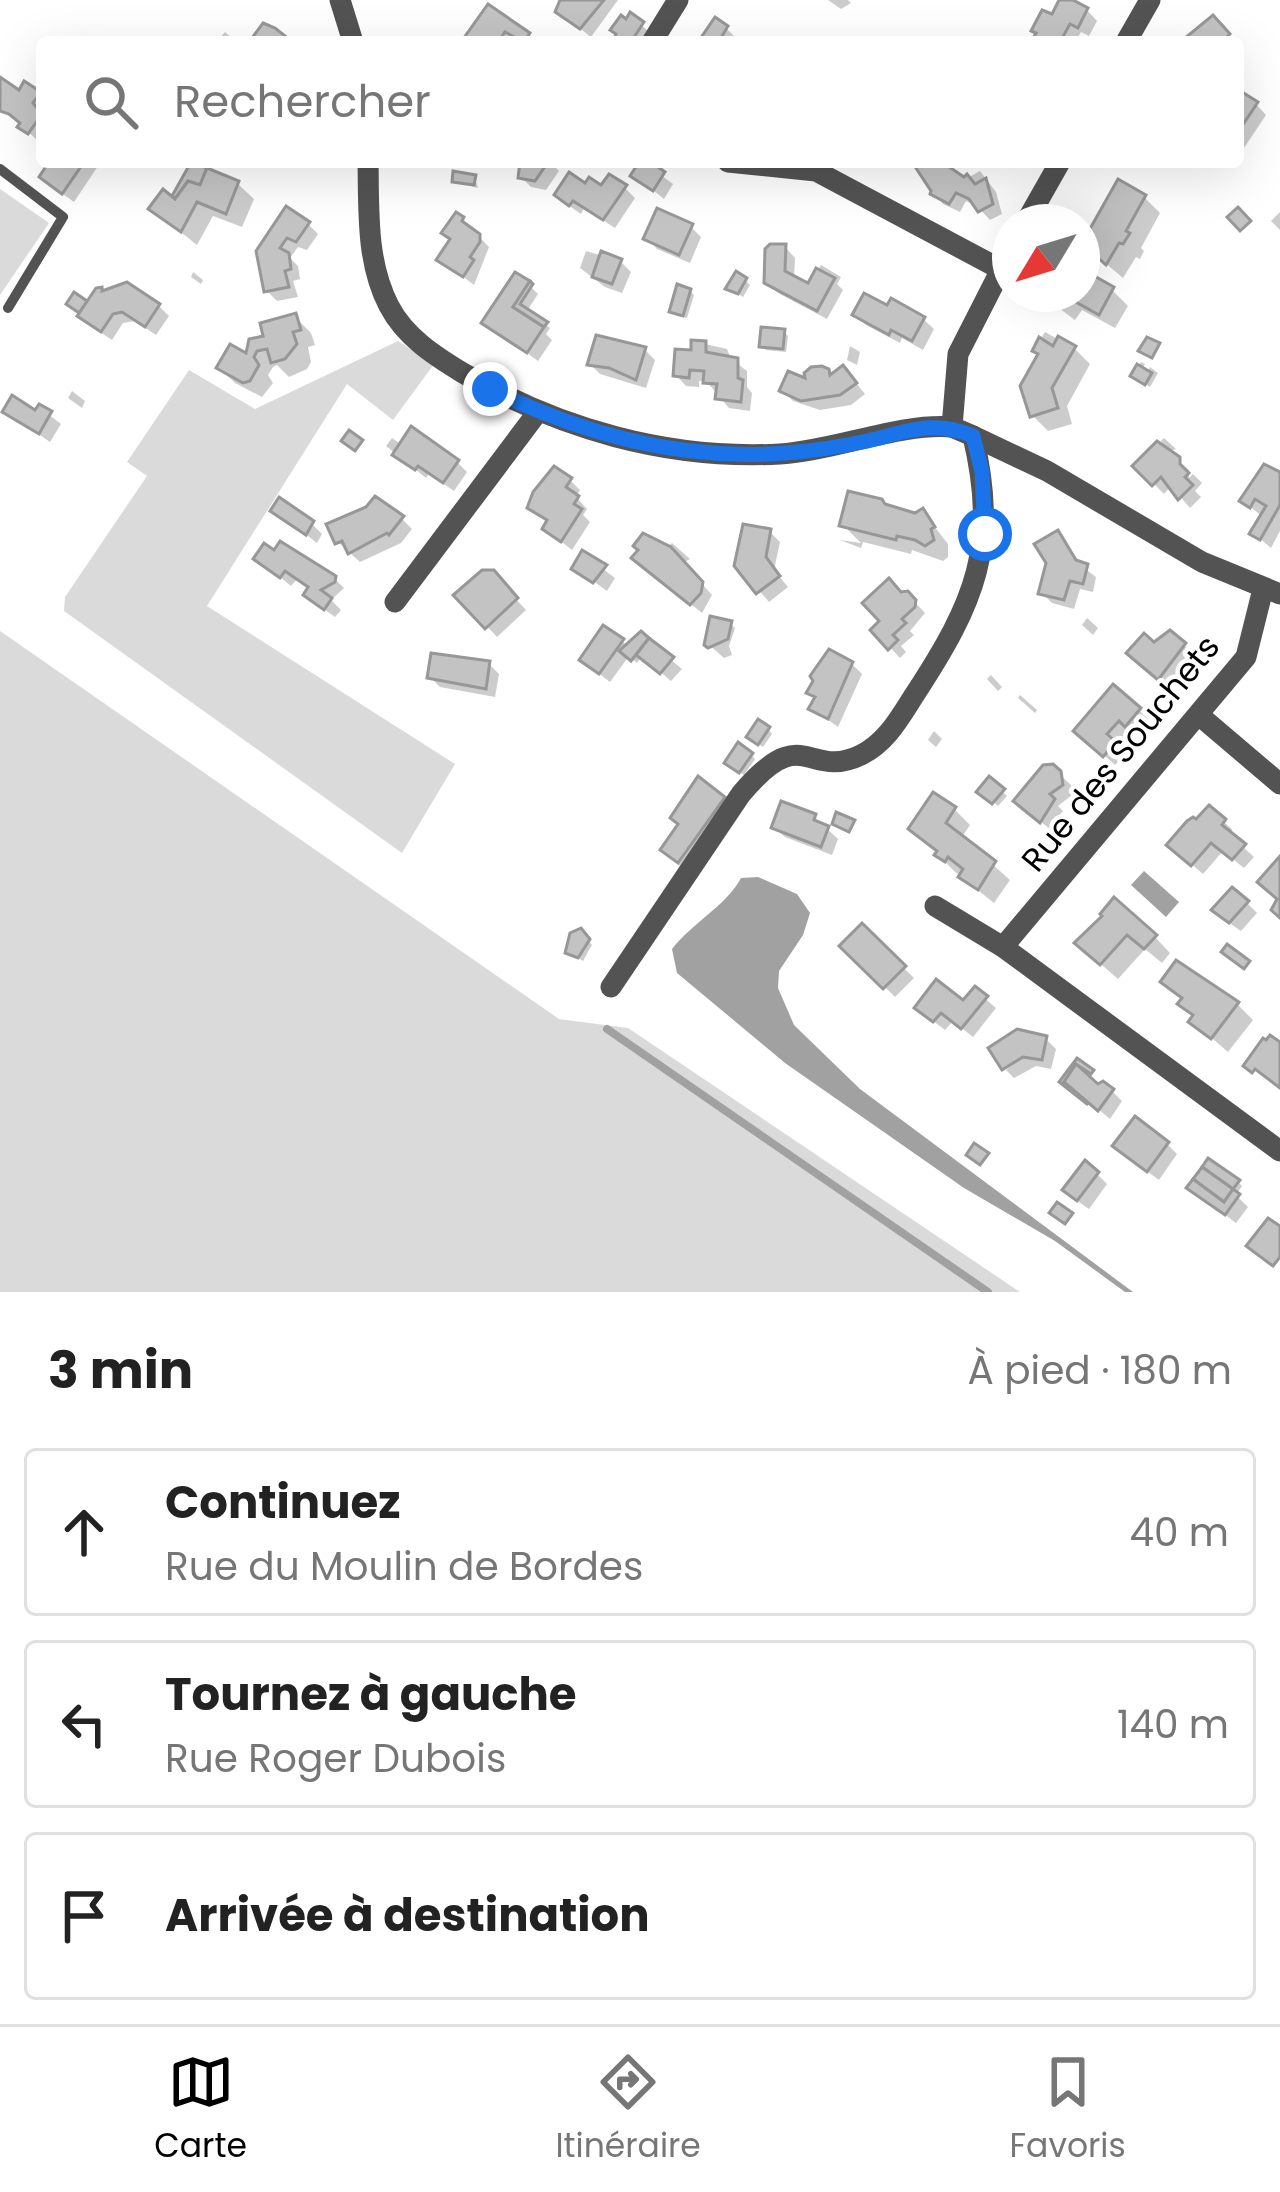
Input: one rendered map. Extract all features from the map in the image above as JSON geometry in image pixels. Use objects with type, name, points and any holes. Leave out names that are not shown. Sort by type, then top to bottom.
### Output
[{"type":"street","points":[[656,36],[678,0]]},
{"type":"street","points":[[1129,36],[1150,0]]},
{"type":"street","points":[[350,3],[353,36]]},
{"type":"street","points":[[368,168],[371,250],[389,307],[405,330],[436,357],[537,412],[667,448],[721,454],[832,448],[923,425],[952,427],[1047,471],[1202,562],[1272,592]]},
{"type":"street","points":[[787,168],[816,171],[992,255]]},
{"type":"street","points":[[1037,204],[1057,168]]},
{"type":"street","points":[[952,427],[958,354],[992,287]]},
{"type":"street","points":[[395,602],[537,412]]},
{"type":"street","points":[[611,987],[741,794],[766,766],[794,753],[842,761],[860,755],[890,732],[901,716],[945,648],[966,607],[979,565],[985,514],[973,436]]},
{"type":"street","name":"Rue des Souchets","points":[[1004,947],[1246,657],[1272,592]]},
{"type":"street","points":[[1200,716],[1280,784]]},
{"type":"street","points":[[935,907],[1004,947],[1280,1151]]},
{"type":"lane","points":[[0,169],[63,217],[8,308]]},
{"type":"shaded area","points":[[0,189],[49,223],[0,295]]},
{"type":"shaded area","points":[[398,341],[434,364],[393,420],[347,384],[207,606],[455,764],[402,853],[64,611],[65,597],[147,476],[127,462],[189,370],[255,409]]},
{"type":"shaded area","points":[[0,631],[559,1019],[628,1028],[1020,1292],[0,1292]]},
{"type":"shaded area","points":[[1144,871],[1179,902],[1166,917],[1131,885]]},
{"type":"shaded area","points":[[758,877],[797,894],[810,913],[803,935],[779,971],[778,988],[794,1025],[860,1089],[1133,1292],[1125,1292],[1055,1241],[964,1188],[785,1063],[677,973],[672,949],[741,878]]},
{"type":"building","points":[[560,0],[604,0],[580,29],[555,12]]},
{"type":"building","points":[[1059,0],[1073,0],[1088,8],[1078,28],[1070,24],[1063,36],[1034,36],[1031,31],[1042,10],[1052,14]]},
{"type":"building","points":[[488,4],[530,33],[528,36],[505,32],[502,36],[465,36]]},
{"type":"building","points":[[630,12],[644,22],[635,36],[615,36],[610,30],[621,15],[626,19]]},
{"type":"building","points":[[1213,15],[1230,34],[1228,36],[1187,36]]},
{"type":"building","points":[[715,17],[728,26],[722,36],[702,36]]},
{"type":"building","points":[[263,23],[285,36],[253,36]]},
{"type":"building","points":[[0,77],[19,90],[24,81],[36,89],[36,123],[28,134],[0,111]]},
{"type":"building","points":[[1244,93],[1258,102],[1244,123]]},
{"type":"building","points":[[45,168],[80,168],[62,194],[39,177]]},
{"type":"building","points":[[188,168],[207,168],[200,185],[188,181],[175,199],[172,196]]},
{"type":"building","points":[[207,168],[239,181],[226,214],[197,202],[181,232],[148,209],[163,189],[175,199],[188,181],[200,185]]},
{"type":"building","points":[[519,168],[544,168],[535,181],[518,178]]},
{"type":"building","points":[[635,168],[665,172],[653,191],[630,176]]},
{"type":"building","points":[[916,168],[951,168],[964,177],[967,174],[975,184],[986,178],[993,204],[978,212],[969,199],[956,193],[949,204],[930,194]]},
{"type":"building","points":[[453,171],[476,175],[474,185],[452,182]]},
{"type":"building","points":[[569,172],[585,183],[589,177],[601,185],[609,174],[627,185],[603,220],[554,195]]},
{"type":"building","points":[[1118,179],[1146,195],[1126,231],[1130,233],[1106,265],[1100,260],[1100,211]]},
{"type":"building","points":[[286,206],[310,222],[296,242],[287,238],[280,248],[289,253],[291,269],[285,271],[289,287],[264,292],[256,251]]},
{"type":"building","points":[[1238,207],[1251,221],[1240,231],[1227,217]]},
{"type":"building","points":[[657,208],[693,224],[679,255],[643,239]]},
{"type":"building","points":[[456,212],[480,234],[470,257],[474,260],[463,277],[436,260],[450,239],[441,233]]},
{"type":"building","points":[[770,244],[786,244],[785,271],[808,283],[816,268],[835,278],[817,311],[764,283],[765,249]]},
{"type":"building","points":[[601,251],[622,259],[612,284],[592,277]]},
{"type":"building","points":[[736,271],[747,278],[738,294],[725,289]]},
{"type":"building","points":[[515,272],[530,281],[513,307],[544,327],[527,353],[481,323]]},
{"type":"building","points":[[1100,279],[1114,287],[1099,315],[1094,312],[1100,312]]},
{"type":"building","points":[[530,281],[533,284],[520,304],[548,322],[544,327],[513,307]]},
{"type":"building","points":[[127,282],[160,304],[145,327],[122,312],[113,314],[101,332],[77,316],[96,288],[102,291]]},
{"type":"building","points":[[677,284],[691,289],[683,316],[669,312]]},
{"type":"building","points":[[74,292],[87,301],[79,313],[66,304]]},
{"type":"building","points":[[864,293],[887,305],[891,298],[925,317],[912,341],[891,330],[889,335],[852,315]]},
{"type":"building","points":[[296,313],[301,330],[293,332],[297,344],[285,359],[271,363],[267,349],[257,351],[254,357],[259,365],[250,381],[243,383],[216,368],[230,344],[246,353],[249,339],[263,336],[260,323]]},
{"type":"building","points":[[761,327],[785,329],[783,349],[759,347]]},
{"type":"building","points":[[596,335],[646,347],[636,380],[587,365]]},
{"type":"building","points":[[1058,336],[1076,346],[1052,388],[1058,408],[1030,417],[1020,386],[1038,354],[1032,351],[1039,337],[1053,346]]},
{"type":"building","points":[[1147,337],[1160,343],[1152,358],[1138,351]]},
{"type":"building","points":[[691,340],[706,341],[706,352],[738,358],[741,402],[715,399],[717,384],[703,383],[704,371],[690,370],[689,378],[673,376],[675,349],[691,350]]},
{"type":"building","points":[[1137,364],[1152,373],[1145,385],[1130,376]]},
{"type":"building","points":[[843,365],[857,383],[840,395],[801,401],[779,391],[788,371],[805,378],[811,367],[822,366],[830,375]]},
{"type":"building","points":[[12,395],[35,410],[39,404],[52,411],[39,434],[2,412]]},
{"type":"building","points":[[411,426],[459,460],[443,483],[392,455]]},
{"type":"building","points":[[349,430],[363,440],[355,451],[341,441]]},
{"type":"building","points":[[1157,441],[1180,457],[1189,473],[1185,477],[1193,485],[1178,500],[1161,477],[1152,486],[1132,466]]},
{"type":"building","points":[[1264,464],[1280,472],[1280,505],[1260,540],[1249,534],[1266,506],[1255,499],[1250,508],[1239,501]]},
{"type":"building","points":[[554,466],[572,478],[566,487],[579,496],[574,504],[582,509],[561,542],[542,529],[547,520],[527,508],[533,492]]},
{"type":"building","points":[[848,491],[915,513],[923,508],[935,527],[931,529],[934,540],[925,546],[839,526]]},
{"type":"building","points":[[375,496],[404,516],[389,535],[348,554],[342,541],[335,544],[326,524],[366,507]]},
{"type":"building","points":[[279,497],[314,521],[306,535],[270,511]]},
{"type":"building","points":[[743,524],[771,529],[766,557],[780,576],[756,594],[734,566]]},
{"type":"building","points":[[1058,530],[1076,560],[1088,564],[1083,584],[1070,581],[1064,600],[1038,594],[1046,563],[1034,544]]},
{"type":"building","points":[[643,533],[671,547],[703,582],[701,593],[690,605],[631,558]]},
{"type":"building","points":[[280,541],[336,576],[335,582],[321,590],[332,598],[324,610],[303,595],[308,587],[285,571],[280,578],[253,559],[264,543],[274,550]]},
{"type":"building","points":[[582,550],[607,565],[593,583],[571,569]]},
{"type":"building","points":[[482,570],[494,570],[518,598],[485,629],[453,595]]},
{"type":"building","points":[[889,578],[916,600],[902,619],[906,623],[893,635],[898,640],[888,650],[870,630],[879,621],[862,603]]},
{"type":"building","points":[[710,616],[732,621],[728,639],[708,648],[704,645]]},
{"type":"building","points":[[603,625],[624,639],[599,674],[579,660]]},
{"type":"building","points":[[1170,630],[1186,643],[1158,680],[1126,653],[1144,633],[1154,642]]},
{"type":"building","points":[[641,631],[649,638],[631,661],[619,651]]},
{"type":"building","points":[[649,638],[674,657],[660,674],[636,655]]},
{"type":"building","points":[[829,649],[853,662],[828,719],[808,709],[815,697],[806,693],[813,681],[810,676]]},
{"type":"building","points":[[431,653],[490,661],[486,689],[427,678]]},
{"type":"building","points":[[1113,684],[1141,708],[1125,727],[1119,721],[1107,734],[1116,742],[1103,757],[1073,731]]},
{"type":"building","points":[[758,719],[770,727],[758,745],[746,737]]},
{"type":"building","points":[[738,742],[753,753],[739,773],[724,763]]},
{"type":"building","points":[[1053,764],[1061,771],[1063,785],[1050,794],[1055,799],[1040,823],[1013,801],[1043,765]]},
{"type":"building","points":[[698,776],[725,797],[678,863],[660,850],[678,824],[670,818]]},
{"type":"building","points":[[989,776],[1005,789],[992,804],[976,792]]},
{"type":"building","points":[[933,792],[956,807],[946,823],[996,861],[978,890],[958,877],[963,869],[948,857],[945,862],[934,855],[937,851],[908,829]]},
{"type":"building","points":[[781,801],[816,814],[814,820],[829,826],[821,847],[771,828]]},
{"type":"building","points":[[1209,805],[1226,819],[1222,825],[1246,844],[1232,860],[1211,843],[1191,866],[1166,845]]},
{"type":"building","points":[[836,812],[855,820],[849,832],[832,824]]},
{"type":"building","points":[[1280,856],[1280,918],[1271,910],[1277,899],[1257,882]]},
{"type":"building","points":[[1232,887],[1249,901],[1229,923],[1211,910]]},
{"type":"building","points":[[1114,897],[1157,935],[1144,949],[1127,935],[1100,965],[1074,943]]},
{"type":"building","points":[[862,923],[906,966],[883,989],[839,946]]},
{"type":"building","points":[[581,928],[590,939],[578,958],[565,953],[570,933]]},
{"type":"building","points":[[1227,944],[1250,961],[1244,969],[1221,952]]},
{"type":"building","points":[[1176,960],[1239,1002],[1211,1039],[1188,1022],[1193,1015],[1177,1004],[1182,998],[1160,982]]},
{"type":"building","points":[[936,979],[963,1000],[975,986],[988,996],[961,1029],[941,1013],[933,1022],[914,1008]]},
{"type":"building","points":[[1017,1029],[1047,1036],[1042,1060],[1023,1057],[1002,1070],[988,1048]]},
{"type":"building","points":[[1270,1035],[1280,1042],[1280,1088],[1243,1066]]},
{"type":"building","points":[[1077,1058],[1094,1070],[1091,1074],[1076,1064],[1064,1082],[1090,1101],[1087,1104],[1059,1082]]},
{"type":"building","points":[[1076,1064],[1098,1084],[1103,1081],[1114,1089],[1098,1111],[1064,1082]]},
{"type":"building","points":[[1135,1116],[1169,1142],[1147,1172],[1112,1146]]},
{"type":"building","points":[[974,1143],[989,1153],[980,1165],[966,1155]]},
{"type":"building","points":[[1208,1158],[1240,1180],[1233,1189],[1202,1167]]},
{"type":"building","points":[[1085,1160],[1099,1172],[1077,1201],[1062,1190]]},
{"type":"building","points":[[1202,1167],[1233,1189],[1224,1202],[1193,1179]]},
{"type":"building","points":[[1193,1179],[1224,1202],[1233,1189],[1240,1194],[1225,1215],[1186,1188]]},
{"type":"building","points":[[1057,1202],[1073,1213],[1065,1224],[1049,1213]]},
{"type":"building","points":[[1268,1218],[1280,1226],[1280,1257],[1273,1266],[1246,1246]]},
{"type":"waterway","points":[[607,1029],[988,1292]]},
{"type":"route","points":[[490,389],[537,412],[601,433],[721,454],[832,448],[923,425],[952,427],[973,436],[982,472],[985,534]]}]
